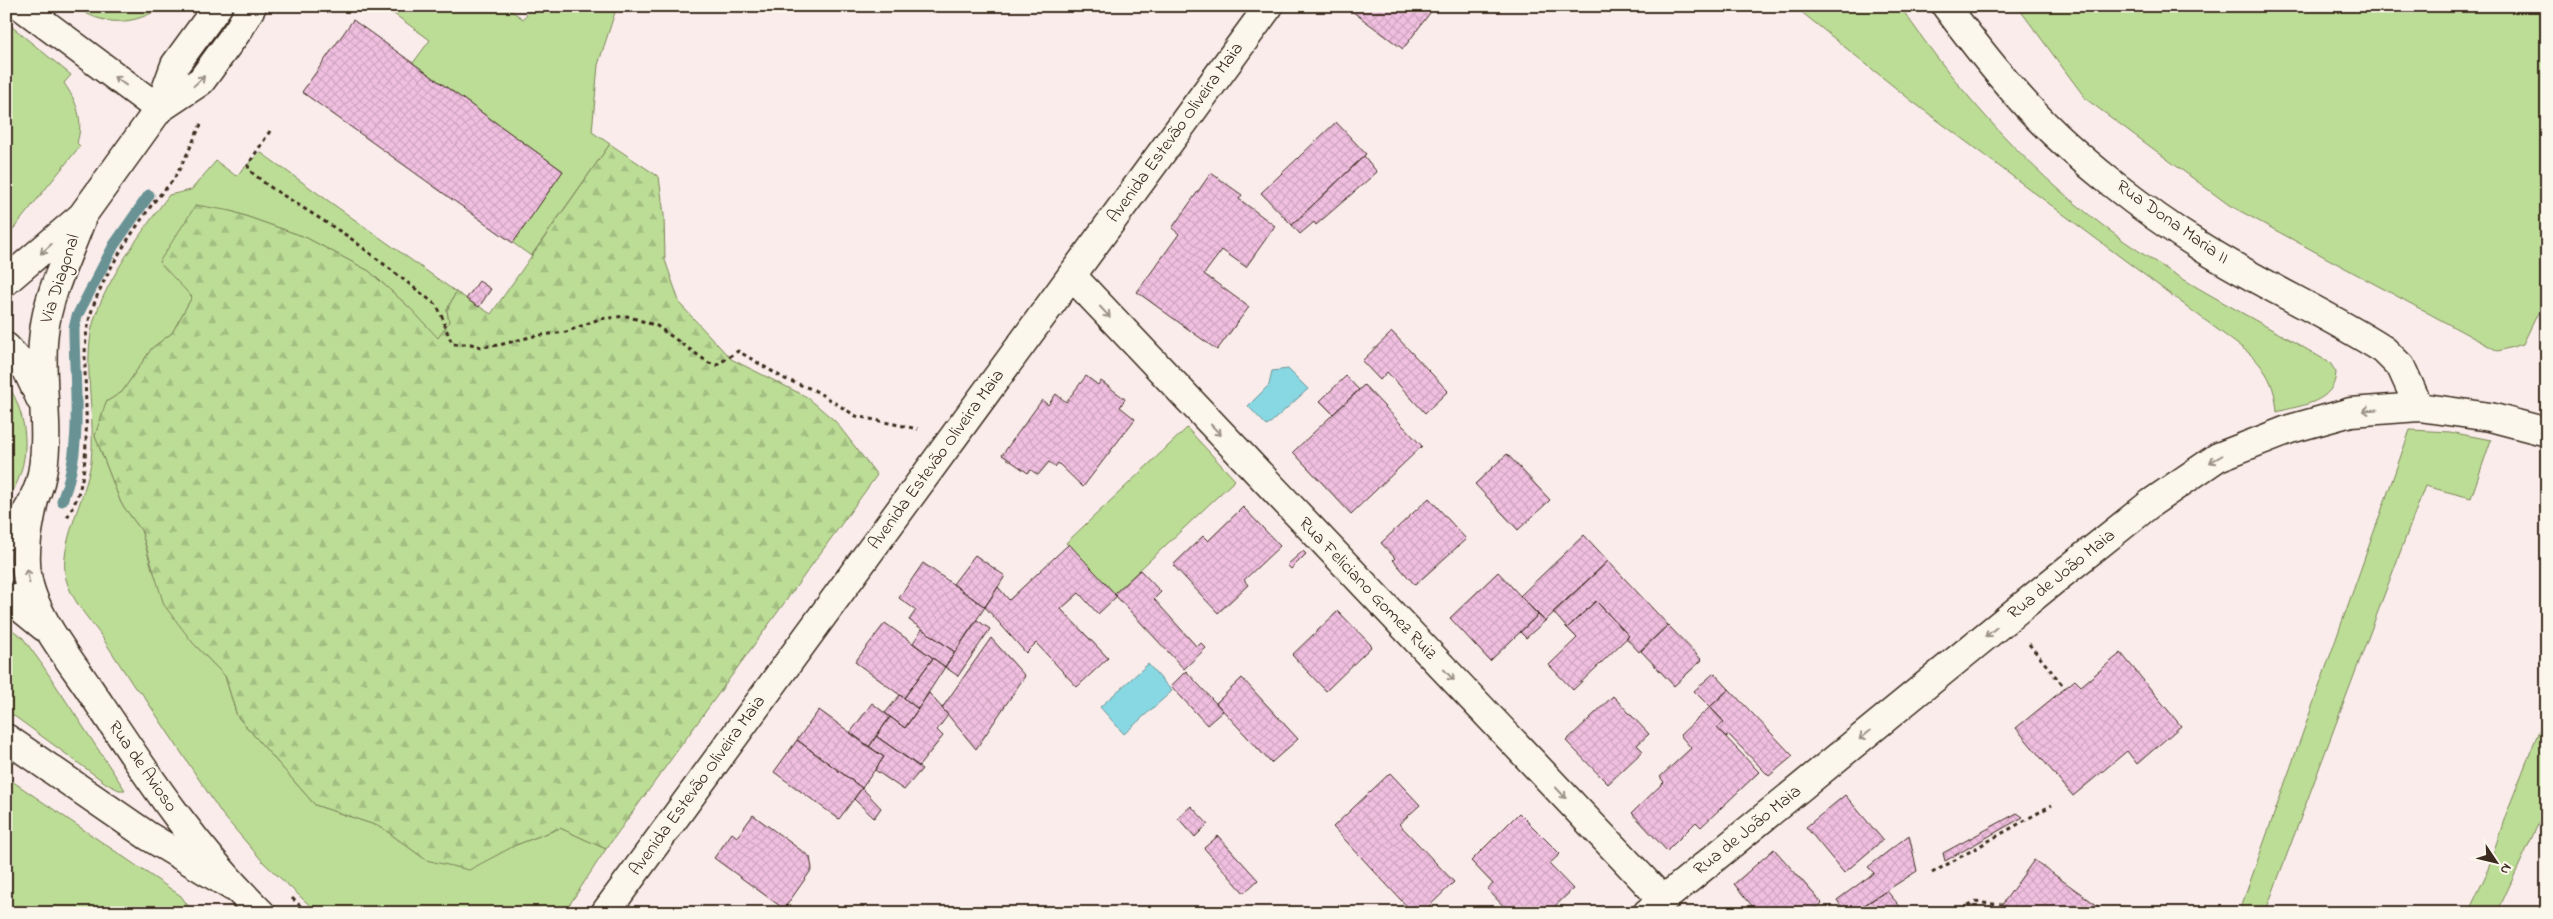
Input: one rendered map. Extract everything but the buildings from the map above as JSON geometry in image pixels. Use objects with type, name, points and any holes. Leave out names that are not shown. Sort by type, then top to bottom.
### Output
[{"type":"street","points":[[21,6],[159,110]]},
{"type":"street","name":"Via Diagonal","points":[[6,282],[82,216],[159,110],[175,65],[218,6]]},
{"type":"street","name":"Via Diagonal","points":[[159,110],[201,81],[239,29],[252,6]]},
{"type":"street","name":"Avenida Estevão Oliveira Maia","points":[[605,913],[1269,6]]},
{"type":"street","name":"Rua Dona Maria II","points":[[1946,6],[1984,56],[2028,107],[2074,152],[2138,202],[2203,248],[2383,349],[2401,367],[2419,407]]},
{"type":"street","name":"Via Diagonal","points":[[6,534],[19,521],[35,495],[44,464],[47,434],[43,403],[44,331],[49,307],[82,216]]},
{"type":"street","name":"Rua Feliciano Gomez Ruiz","points":[[1072,276],[1655,906]]},
{"type":"street","name":"Via Diagonal","points":[[6,347],[27,370],[43,403]]},
{"type":"street","name":"Rua de João Maia","points":[[1655,906],[2151,503],[2218,456],[2290,428],[2351,412],[2419,407],[2490,417],[2547,432]]},
{"type":"street","name":"Rua de Avioso","points":[[35,495],[26,550],[26,575],[40,615],[175,814],[206,855],[238,891],[261,913]]},
{"type":"street","name":"Rua de Avioso","points":[[6,596],[54,636]]},
{"type":"street","name":"Rua de Avioso","points":[[6,738],[148,836],[238,891]]},
{"type":"path","points":[[270,131],[248,164],[249,170],[267,185],[349,237],[424,295],[442,313],[445,332],[453,344],[471,344],[481,347],[499,345],[534,336],[566,332],[599,319],[628,316],[657,326],[709,362],[717,365],[738,352],[785,380],[814,390],[856,416],[919,429],[951,441]]},
{"type":"path","points":[[66,518],[79,490],[83,466],[86,438],[86,336],[98,293],[136,228],[174,179]]},
{"type":"path","points":[[2009,618],[2065,688]]},
{"type":"path","points":[[1932,873],[2052,805]]},
{"type":"path","points":[[290,896],[308,913]]},
{"type":"path","points":[[1954,913],[1974,902],[2002,905]]},
{"type":"green space","points":[[75,6],[163,6],[152,13],[130,20],[107,21],[85,13]]},
{"type":"green space","points":[[383,6],[505,6],[523,19],[533,6],[617,6],[598,65],[592,132],[610,144],[531,256],[513,243],[563,171],[413,63],[430,40]]},
{"type":"green space","points":[[1794,6],[1900,6],[1974,104],[2060,191],[2124,241],[2174,274],[2330,363],[2336,372],[2330,390],[2315,401],[2277,412],[2272,387],[2266,373],[2249,353],[1913,102]]},
{"type":"green space","points":[[2017,6],[2547,6],[2547,294],[2523,344],[2498,351],[2229,205],[2086,99]]},
{"type":"green space","points":[[6,22],[71,75],[64,83],[76,104],[80,127],[77,143],[80,146],[6,238]]},
{"type":"green space","points":[[610,144],[659,177],[664,215],[665,260],[680,304],[731,359],[807,397],[835,421],[877,475],[606,849],[560,828],[516,845],[469,870],[426,860],[381,827],[315,805],[237,716],[225,676],[193,643],[164,605],[141,530],[121,503],[95,436],[106,402],[122,392],[152,348],[172,333],[192,297],[159,262],[196,205],[231,211],[305,237],[369,271],[410,308],[438,338],[449,322],[447,310],[456,292],[491,314]]},
{"type":"green space","points":[[260,152],[456,292],[447,310],[449,322],[438,339],[410,308],[369,271],[305,237],[231,211],[192,297],[172,333],[152,348],[122,392],[106,402],[95,436],[121,503],[141,530],[152,569],[193,643],[225,676],[237,716],[315,805],[381,827],[426,860],[516,845],[560,828],[606,849],[564,913],[318,913],[264,863],[222,814],[141,692],[135,688],[100,634],[80,608],[68,586],[65,565],[66,551],[91,462],[92,430],[89,349],[95,316],[102,298],[123,261],[169,195],[191,190],[216,161],[236,176]]},
{"type":"green space","points":[[6,381],[20,411],[24,426],[25,442],[21,472],[6,502]]},
{"type":"green space","points":[[1187,428],[1235,480],[1114,594],[1066,543]]},
{"type":"green space","points":[[2410,430],[2450,432],[2491,440],[2471,498],[2425,486],[2265,913],[2239,913]]},
{"type":"green space","points":[[6,625],[23,638],[125,790],[119,790],[107,784],[6,710]]},
{"type":"green space","points":[[2547,710],[2547,805],[2497,913],[2468,913],[2486,875],[2505,817]]},
{"type":"green space","points":[[6,777],[181,896],[193,913],[6,913]]},
{"type":"water","points":[[1288,369],[1308,389],[1267,426],[1248,406],[1269,385],[1272,371]]},
{"type":"water","points":[[1148,664],[1172,691],[1124,734],[1100,707]]},
{"type":"waterway","points":[[62,501],[69,480],[75,438],[74,328],[77,316],[114,245],[149,195]]}]
